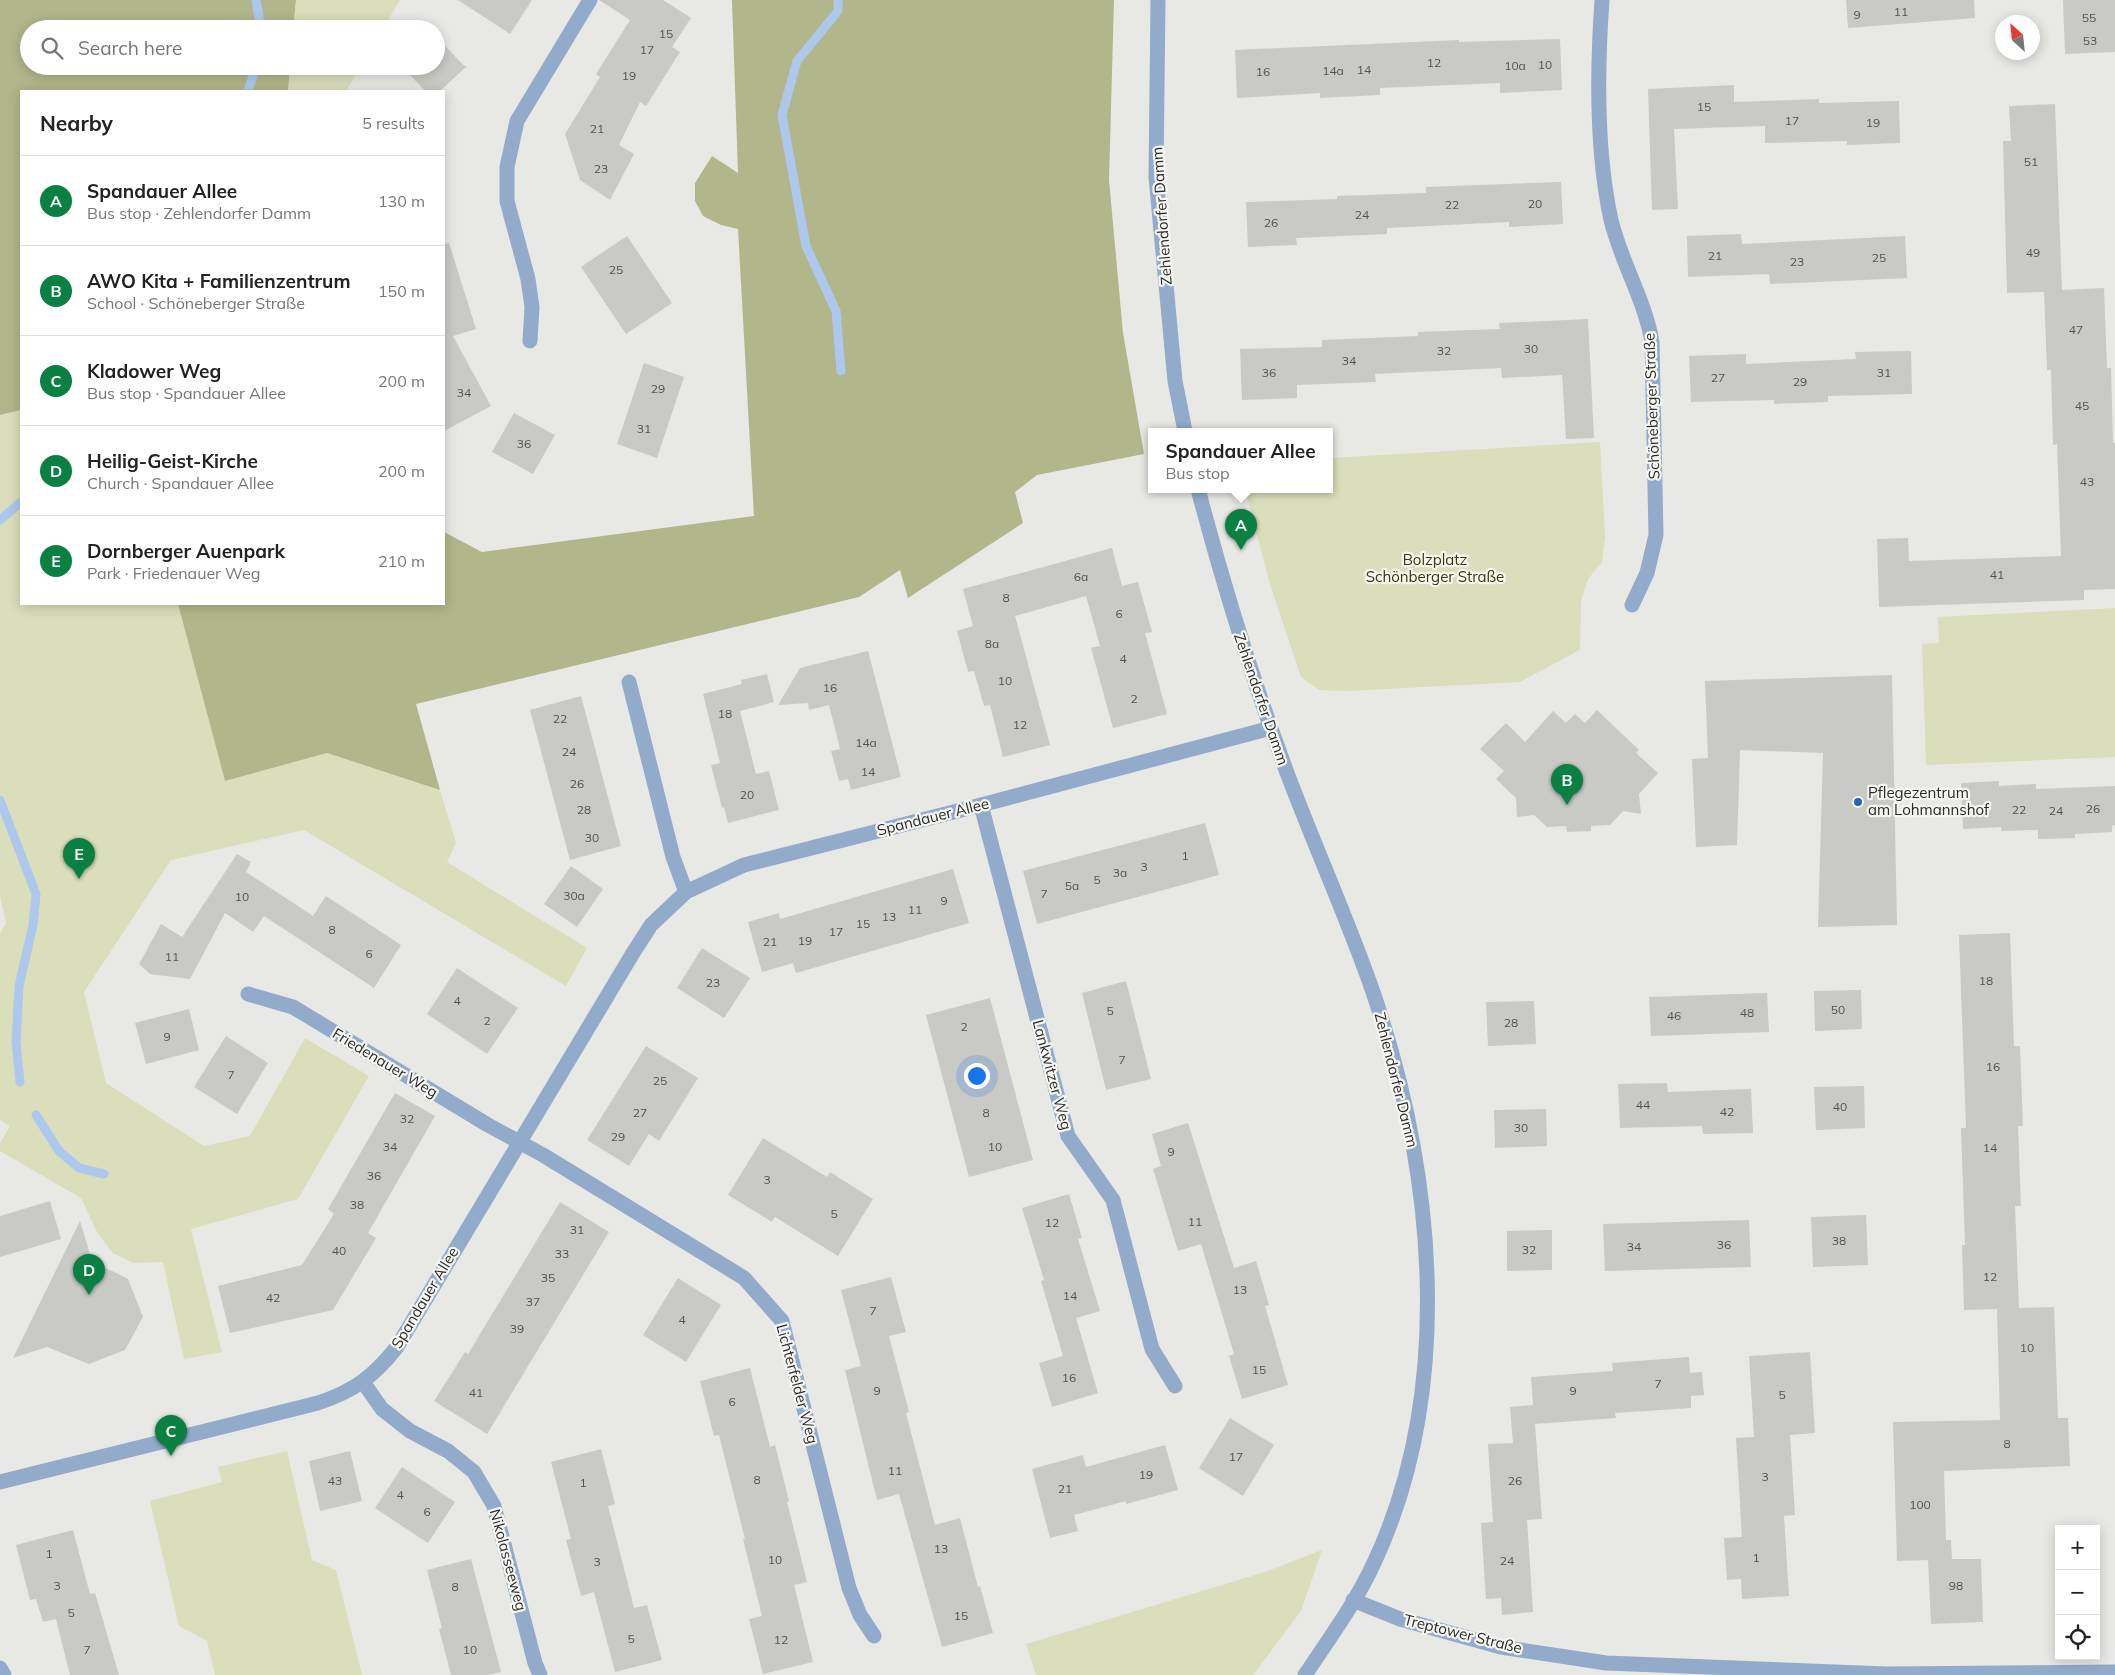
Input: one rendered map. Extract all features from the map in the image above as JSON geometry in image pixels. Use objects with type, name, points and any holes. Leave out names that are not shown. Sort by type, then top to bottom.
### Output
[{"type":"street","points":[[530,341],[532,307],[528,279],[507,201],[507,167],[517,122],[590,0]]},
{"type":"street","name":"Zehlendorfer Damm","points":[[1158,0],[1156,177],[1175,381],[1184,428]]},
{"type":"street","name":"Schöneberger Straße","points":[[1602,0],[1600,152],[1611,221],[1624,261],[1648,322],[1652,342],[1656,535],[1648,573],[1632,605]]},
{"type":"street","name":"Zehlendorfer Damm","points":[[1199,493],[1234,621],[1271,728],[1374,994],[1409,1123],[1420,1189],[1426,1273],[1426,1339],[1417,1427],[1393,1516],[1374,1564],[1305,1675]]},
{"type":"street","points":[[630,682],[674,857],[686,892]]},
{"type":"street","name":"Spandauer Allee","points":[[0,1482],[318,1403],[342,1395],[363,1382],[382,1366],[397,1347],[633,953],[651,925],[686,892],[744,865],[981,805],[1271,728]]},
{"type":"street","name":"Lankwitzer Weg","points":[[981,805],[1068,1136],[1113,1200],[1152,1349],[1175,1386]]},
{"type":"street","name":"Friedenauer Weg","points":[[248,994],[293,1007],[519,1142]]},
{"type":"street","name":"Lichterfelder Weg","points":[[519,1142],[744,1278],[782,1321],[849,1588],[860,1615],[874,1636]]},
{"type":"street","name":"Nikolasseeweg","points":[[363,1382],[382,1409],[410,1430],[448,1451],[474,1472],[494,1506],[535,1663],[540,1675]]},
{"type":"street","name":"Treptower Straße","points":[[1353,1600],[1400,1619],[1501,1647],[1654,1670],[1886,1674],[2115,1672]]},
{"type":"street","points":[[0,1668],[4,1675]]},
{"type":"green space","points":[[0,0],[296,0],[294,20],[20,20],[20,75],[289,75],[288,90],[20,90],[20,410],[0,415]]},
{"type":"green space","points":[[296,0],[400,0],[388,20],[294,20]]},
{"type":"green space","points":[[732,0],[1114,0],[1109,180],[1123,333],[1144,454],[1037,475],[1015,492],[1023,523],[908,598],[900,570],[859,597],[416,704],[440,790],[327,753],[225,781],[178,605],[445,605],[445,533],[482,552],[754,516],[738,229],[721,225],[703,216],[695,201],[695,183],[712,156],[738,173]]},
{"type":"green space","points":[[289,75],[356,75],[347,90],[288,90]]},
{"type":"green space","points":[[20,410],[20,605],[178,605],[225,781],[327,753],[440,790],[456,843],[447,862],[587,948],[566,986],[304,830],[171,860],[84,992],[106,1083],[204,1146],[250,1136],[305,1038],[369,1076],[298,1199],[191,1229],[222,1352],[184,1359],[163,1262],[133,1263],[113,1253],[98,1234],[81,1198],[0,1151],[0,1143],[10,1126],[0,1120],[0,933],[6,923],[0,896],[0,415]]},
{"type":"green space","name":"Bolzplatz Schönberger Straße","points":[[1600,442],[1605,536],[1602,562],[1588,579],[1581,601],[1580,650],[1520,682],[1348,691],[1319,690],[1301,677],[1270,584],[1246,493],[1333,493],[1333,458]]},
{"type":"green space","points":[[2115,608],[2115,757],[1926,765],[1922,644],[1939,643],[1938,617]]},
{"type":"green space","points":[[287,1451],[312,1560],[336,1570],[362,1675],[215,1675],[207,1641],[179,1626],[150,1501],[222,1482],[218,1467]]},
{"type":"green space","points":[[1322,1550],[1301,1611],[1253,1675],[1036,1675],[1026,1644],[1265,1572]]},
{"type":"building","points":[[458,0],[532,0],[510,34]]},
{"type":"building","points":[[599,0],[663,0],[691,18],[672,47],[680,52],[646,106],[640,102],[619,145],[634,154],[610,200],[580,180],[565,134],[600,77],[596,74],[630,20]]},
{"type":"building","points":[[1846,0],[1974,0],[1975,18],[1848,28]]},
{"type":"building","points":[[2063,0],[2115,0],[2115,52],[2065,54]]},
{"type":"building","points":[[1560,39],[1562,90],[1500,93],[1500,83],[1380,88],[1380,95],[1320,98],[1320,93],[1237,98],[1235,50],[1459,40],[1459,42]]},
{"type":"building","points":[[445,46],[464,66],[467,66],[441,90],[424,90],[410,75],[445,75]]},
{"type":"building","points":[[1734,85],[1734,102],[1819,99],[1819,103],[1899,101],[1900,143],[1847,145],[1847,141],[1765,143],[1765,126],[1674,129],[1678,209],[1652,210],[1648,89]]},
{"type":"building","points":[[2055,104],[2062,290],[2104,288],[2107,368],[2111,368],[2113,443],[2115,443],[2115,589],[2084,590],[2084,600],[1879,607],[1877,539],[1908,538],[1909,561],[2061,556],[2057,444],[2053,445],[2051,370],[2047,370],[2044,292],[2007,293],[2003,141],[2011,141],[2009,106]]},
{"type":"building","points":[[1561,182],[1563,224],[1509,227],[1509,222],[1387,228],[1387,234],[1296,238],[1297,245],[1248,247],[1246,202],[1337,199],[1337,196],[1426,193],[1426,187]]},
{"type":"building","points":[[1741,234],[1742,244],[1905,236],[1907,278],[1770,284],[1769,274],[1688,277],[1687,236]]},
{"type":"building","points":[[627,236],[672,303],[626,334],[581,267]]},
{"type":"building","points":[[449,243],[476,329],[453,336],[491,406],[445,430],[445,244]]},
{"type":"building","points":[[1588,319],[1594,438],[1566,439],[1562,375],[1502,378],[1501,368],[1375,374],[1376,382],[1297,385],[1297,398],[1242,400],[1240,349],[1322,347],[1322,340],[1418,336],[1418,332],[1500,329],[1499,323]]},
{"type":"building","points":[[1911,351],[1912,394],[1828,396],[1828,402],[1774,404],[1774,400],[1691,402],[1689,356],[1746,354],[1746,364],[1856,359],[1855,352]]},
{"type":"building","points":[[644,363],[684,377],[657,458],[617,444]]},
{"type":"building","points":[[514,413],[555,435],[533,474],[492,452]]},
{"type":"building","points":[[1112,548],[1122,586],[1138,582],[1152,632],[1145,633],[1167,714],[1113,728],[1091,648],[1100,646],[1086,596],[1015,616],[1050,745],[1003,757],[990,705],[984,706],[974,671],[968,672],[957,631],[973,626],[963,589]]},
{"type":"building","points":[[868,651],[901,777],[851,790],[848,779],[839,781],[831,751],[840,749],[829,705],[809,710],[808,703],[778,705],[800,668]]},
{"type":"building","points":[[767,674],[774,702],[740,711],[756,774],[769,771],[779,810],[728,823],[724,807],[722,808],[711,765],[720,763],[703,694],[742,684],[741,680]]},
{"type":"building","name":"Pflegezentrum am Lohmannshof","points":[[1892,675],[1897,925],[1818,927],[1823,753],[1740,750],[1737,845],[1696,847],[1692,759],[1708,758],[1705,681]]},
{"type":"building","points":[[581,696],[621,846],[570,860],[530,710]]},
{"type":"building","points":[[1597,710],[1639,750],[1636,753],[1658,773],[1639,794],[1641,814],[1623,811],[1610,825],[1591,826],[1591,831],[1567,832],[1566,826],[1547,827],[1534,815],[1517,817],[1516,798],[1496,779],[1504,771],[1480,749],[1506,723],[1525,742],[1553,711],[1566,723],[1575,714],[1585,723]]},
{"type":"building","points":[[1999,781],[1999,786],[2036,784],[2036,789],[2115,786],[2115,825],[2112,826],[2112,832],[2075,834],[2075,838],[2038,839],[2038,830],[2001,831],[2001,827],[1963,829],[1961,783]]},
{"type":"building","points":[[1205,823],[1219,875],[1037,924],[1023,871]]},
{"type":"building","points":[[237,854],[251,862],[246,872],[313,916],[326,896],[401,945],[374,988],[264,916],[253,932],[225,913],[190,979],[150,974],[139,964],[161,924],[182,937]]},
{"type":"building","points":[[571,866],[603,889],[577,927],[544,904]]},
{"type":"building","points":[[953,869],[969,923],[796,973],[793,963],[762,972],[748,922],[779,913],[780,919]]},
{"type":"building","points":[[2010,933],[2014,1046],[2020,1046],[2023,1126],[2018,1126],[2021,1206],[2015,1206],[2019,1308],[2054,1307],[2058,1418],[2068,1418],[2070,1466],[1944,1471],[1946,1540],[1951,1540],[1952,1559],[1981,1559],[1983,1622],[1931,1624],[1928,1560],[1897,1561],[1893,1422],[2000,1420],[1997,1309],[1964,1310],[1962,1245],[1965,1245],[1961,1128],[1966,1128],[1959,935]]},
{"type":"building","points":[[702,948],[750,978],[724,1018],[677,988]]},
{"type":"building","points":[[457,968],[518,1008],[487,1054],[427,1014]]},
{"type":"building","points":[[1126,981],[1151,1079],[1106,1090],[1082,993]]},
{"type":"building","points":[[1861,990],[1862,1029],[1815,1031],[1814,991]]},
{"type":"building","points":[[1767,993],[1769,1032],[1651,1036],[1649,997]]},
{"type":"building","points":[[990,998],[1033,1160],[969,1177],[926,1015]]},
{"type":"building","points":[[1534,1001],[1536,1044],[1488,1046],[1486,1002]]},
{"type":"building","points":[[189,1009],[199,1050],[146,1064],[135,1023]]},
{"type":"building","points":[[226,1036],[268,1063],[237,1114],[194,1087]]},
{"type":"building","points":[[646,1046],[698,1078],[659,1141],[649,1134],[629,1166],[587,1140]]},
{"type":"building","points":[[1667,1083],[1668,1092],[1751,1089],[1753,1133],[1703,1134],[1702,1126],[1620,1128],[1618,1084]]},
{"type":"building","points":[[1864,1086],[1865,1128],[1816,1130],[1814,1087]]},
{"type":"building","points":[[395,1093],[435,1116],[368,1233],[376,1238],[333,1310],[230,1333],[218,1286],[302,1265],[334,1214],[328,1209]]},
{"type":"building","points":[[1546,1109],[1547,1146],[1495,1148],[1494,1110]]},
{"type":"building","points":[[1188,1123],[1234,1268],[1256,1261],[1269,1305],[1265,1306],[1288,1385],[1242,1399],[1229,1356],[1234,1354],[1201,1244],[1178,1251],[1153,1169],[1161,1166],[1152,1134]]},
{"type":"building","points":[[763,1138],[827,1177],[830,1172],[873,1199],[838,1256],[775,1217],[772,1222],[728,1195]]},
{"type":"building","points":[[1069,1194],[1082,1238],[1078,1239],[1100,1311],[1076,1318],[1098,1393],[1052,1407],[1039,1363],[1063,1356],[1041,1281],[1044,1280],[1022,1208]]},
{"type":"building","points":[[50,1201],[61,1239],[0,1257],[0,1216]]},
{"type":"building","points":[[560,1202],[609,1232],[487,1434],[434,1401],[465,1352],[468,1354]]},
{"type":"building","points":[[1866,1215],[1868,1265],[1813,1267],[1811,1217]]},
{"type":"building","points":[[1749,1220],[1751,1267],[1605,1271],[1603,1224]]},
{"type":"building","points":[[80,1221],[92,1261],[128,1279],[143,1317],[125,1350],[89,1364],[47,1347],[13,1358]]},
{"type":"building","points":[[1552,1230],[1552,1270],[1507,1271],[1507,1231]]},
{"type":"building","points":[[891,1277],[906,1332],[889,1336],[909,1412],[906,1413],[935,1525],[960,1518],[978,1587],[980,1586],[993,1633],[942,1647],[899,1494],[877,1500],[845,1370],[861,1366],[841,1290]]},
{"type":"building","points":[[678,1278],[721,1305],[686,1362],[643,1335]]},
{"type":"building","points":[[1810,1352],[1815,1433],[1790,1435],[1795,1515],[1784,1516],[1789,1596],[1742,1599],[1741,1579],[1727,1580],[1724,1538],[1742,1537],[1736,1438],[1754,1437],[1749,1356]]},
{"type":"building","points":[[1689,1357],[1690,1373],[1702,1372],[1704,1395],[1691,1396],[1691,1408],[1615,1413],[1616,1418],[1535,1424],[1542,1519],[1527,1520],[1533,1612],[1502,1615],[1501,1598],[1486,1599],[1481,1523],[1493,1522],[1488,1444],[1513,1443],[1510,1407],[1533,1405],[1531,1377],[1613,1371],[1612,1363]]},
{"type":"building","points":[[750,1368],[770,1447],[775,1445],[807,1582],[794,1585],[813,1662],[763,1674],[749,1619],[762,1616],[719,1435],[714,1436],[700,1381]]},
{"type":"building","points":[[1230,1418],[1274,1445],[1243,1496],[1199,1468]]},
{"type":"building","points":[[1165,1445],[1178,1490],[1074,1515],[1078,1531],[1050,1538],[1032,1469],[1083,1455],[1086,1467]]},
{"type":"building","points":[[601,1449],[615,1504],[608,1506],[634,1608],[647,1605],[662,1660],[615,1672],[594,1592],[581,1596],[566,1540],[571,1539],[551,1462]]},
{"type":"building","points":[[350,1451],[362,1501],[320,1511],[309,1461]]},
{"type":"building","points":[[402,1467],[455,1502],[428,1543],[375,1508]]},
{"type":"building","points":[[73,1530],[90,1594],[95,1593],[119,1675],[70,1675],[56,1619],[43,1622],[36,1599],[30,1600],[16,1545]]},
{"type":"building","points":[[471,1559],[501,1672],[487,1675],[451,1675],[439,1629],[442,1628],[427,1570]]},
{"type":"waterway","points":[[256,0],[259,20]]},
{"type":"waterway","points":[[838,0],[838,11],[797,61],[782,115],[806,246],[836,311],[841,371]]},
{"type":"waterway","points":[[248,90],[253,75]]},
{"type":"waterway","points":[[0,520],[20,503]]},
{"type":"waterway","points":[[0,800],[36,894],[33,925],[19,986],[16,1042],[20,1082]]},
{"type":"waterway","points":[[36,1115],[59,1151],[79,1168],[104,1174]]},
{"type":"place","name":"Spandauer Allee","points":[[1241,550]]},
{"type":"place","name":"Pflegezentrum am Lohmannshof","points":[[1858,802]]},
{"type":"place","name":"AWO Kita + Familienzentrum","points":[[1567,805]]},
{"type":"place","name":"Dornberger Auenpark","points":[[79,879]]},
{"type":"place","name":"Heilig-Geist-Kirche","points":[[89,1295]]},
{"type":"place","name":"Kladower Weg","points":[[171,1456]]}]
